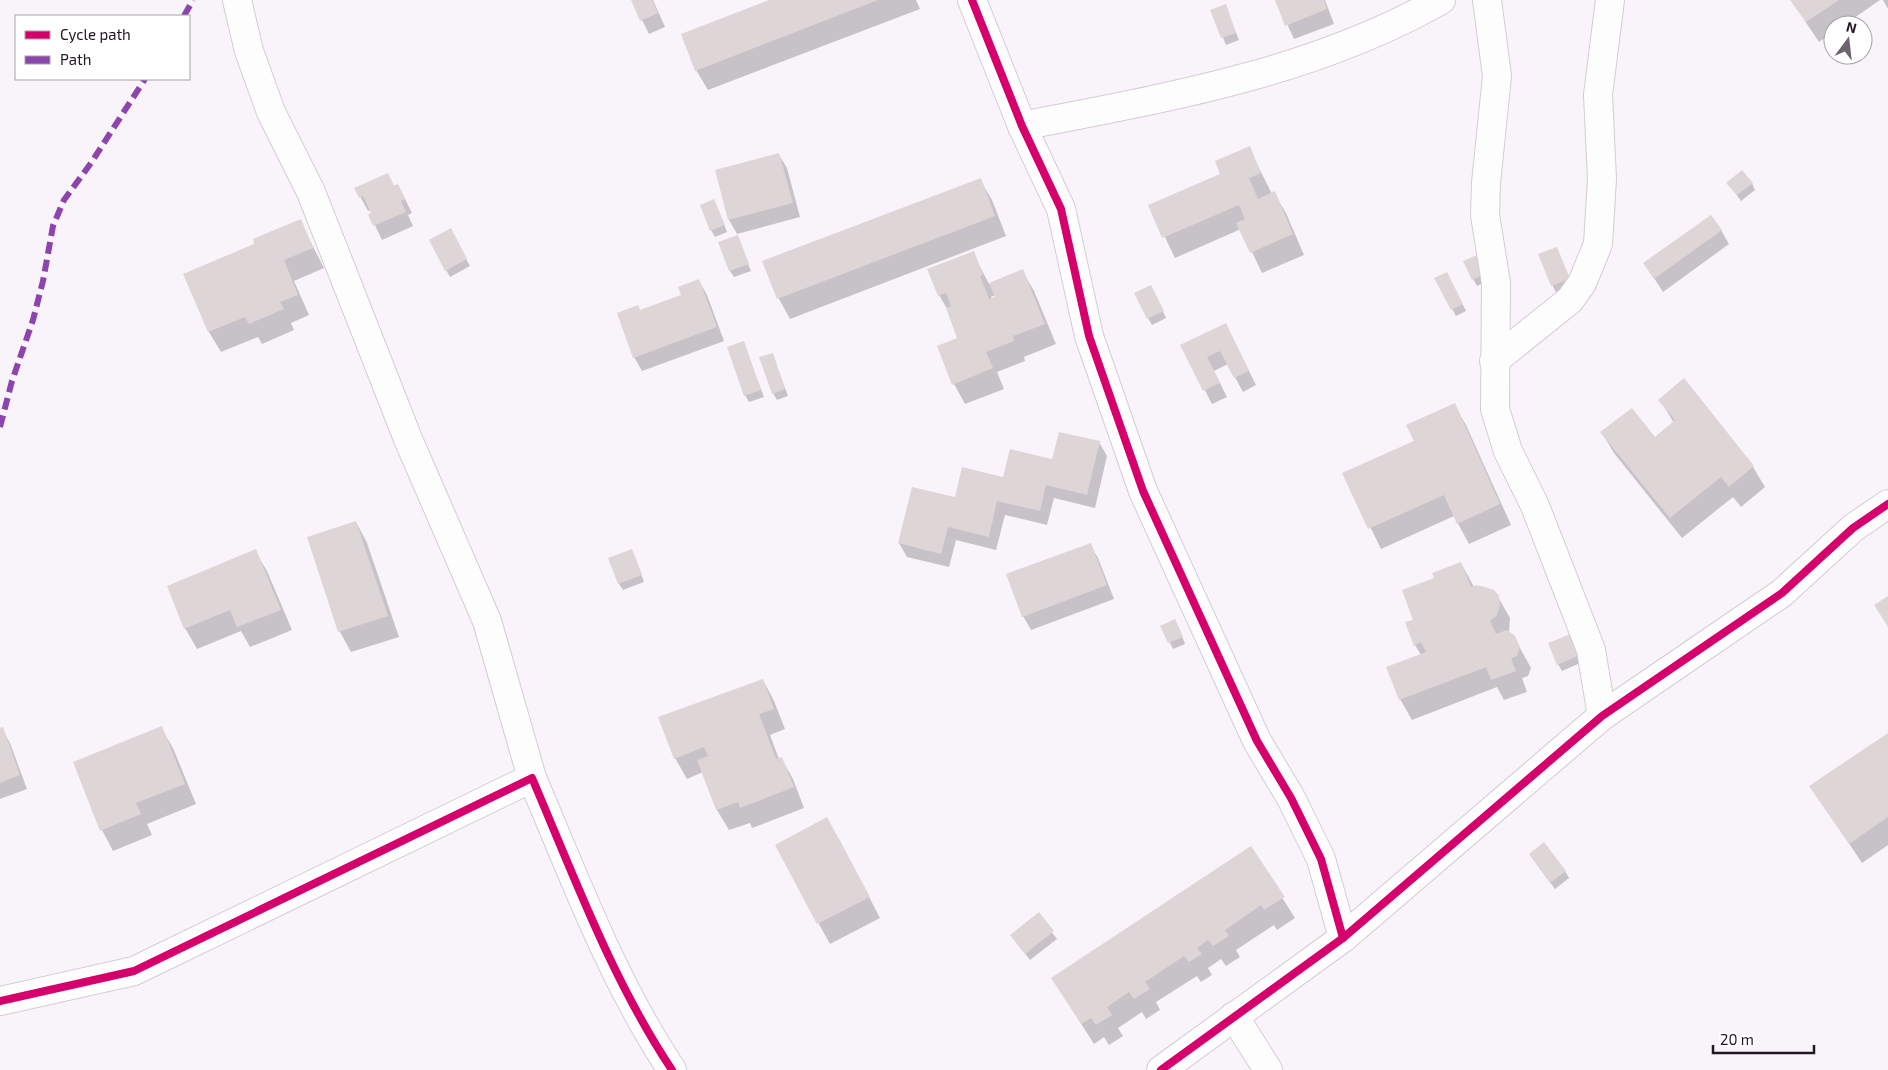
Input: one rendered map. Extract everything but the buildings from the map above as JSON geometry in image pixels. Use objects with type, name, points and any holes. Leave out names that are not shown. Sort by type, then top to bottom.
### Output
[{"type":"street","points":[[237,0],[249,51],[271,112],[311,192],[408,439],[487,621],[532,778],[587,906],[644,1028],[672,1070]]},
{"type":"street","points":[[972,0],[1022,126],[1061,209],[1089,336],[1143,491],[1257,741],[1292,798],[1321,859],[1343,938]]},
{"type":"street","points":[[1022,126],[1180,96],[1318,56],[1420,12],[1441,0]]},
{"type":"street","points":[[1487,0],[1497,76],[1486,183],[1485,215],[1496,283],[1495,410],[1508,451],[1535,506],[1591,650],[1602,716]]},
{"type":"street","points":[[1494,361],[1570,300],[1582,282],[1598,244],[1602,179],[1598,95],[1610,0]]},
{"type":"street","points":[[1161,1070],[1343,938],[1602,716],[1782,593],[1854,528],[1888,504]]},
{"type":"street","points":[[0,1001],[134,971],[532,778]]},
{"type":"street","points":[[1234,1016],[1268,1070]]},
{"type":"marked path","points":[[185,15],[193,0]]},
{"type":"marked path","points":[[0,427],[12,381],[33,320],[43,281],[53,226],[64,200],[91,163],[144,80]]},
{"type":"cycle path","points":[[972,0],[1022,126],[1061,209],[1089,336],[1143,491],[1257,741],[1291,798],[1321,859],[1343,938]]},
{"type":"cycle path","points":[[1161,1070],[1343,938],[1602,716],[1782,593],[1853,528],[1888,504]]},
{"type":"cycle path","points":[[0,1001],[134,971],[532,778],[612,964],[650,1036],[672,1070]]}]
